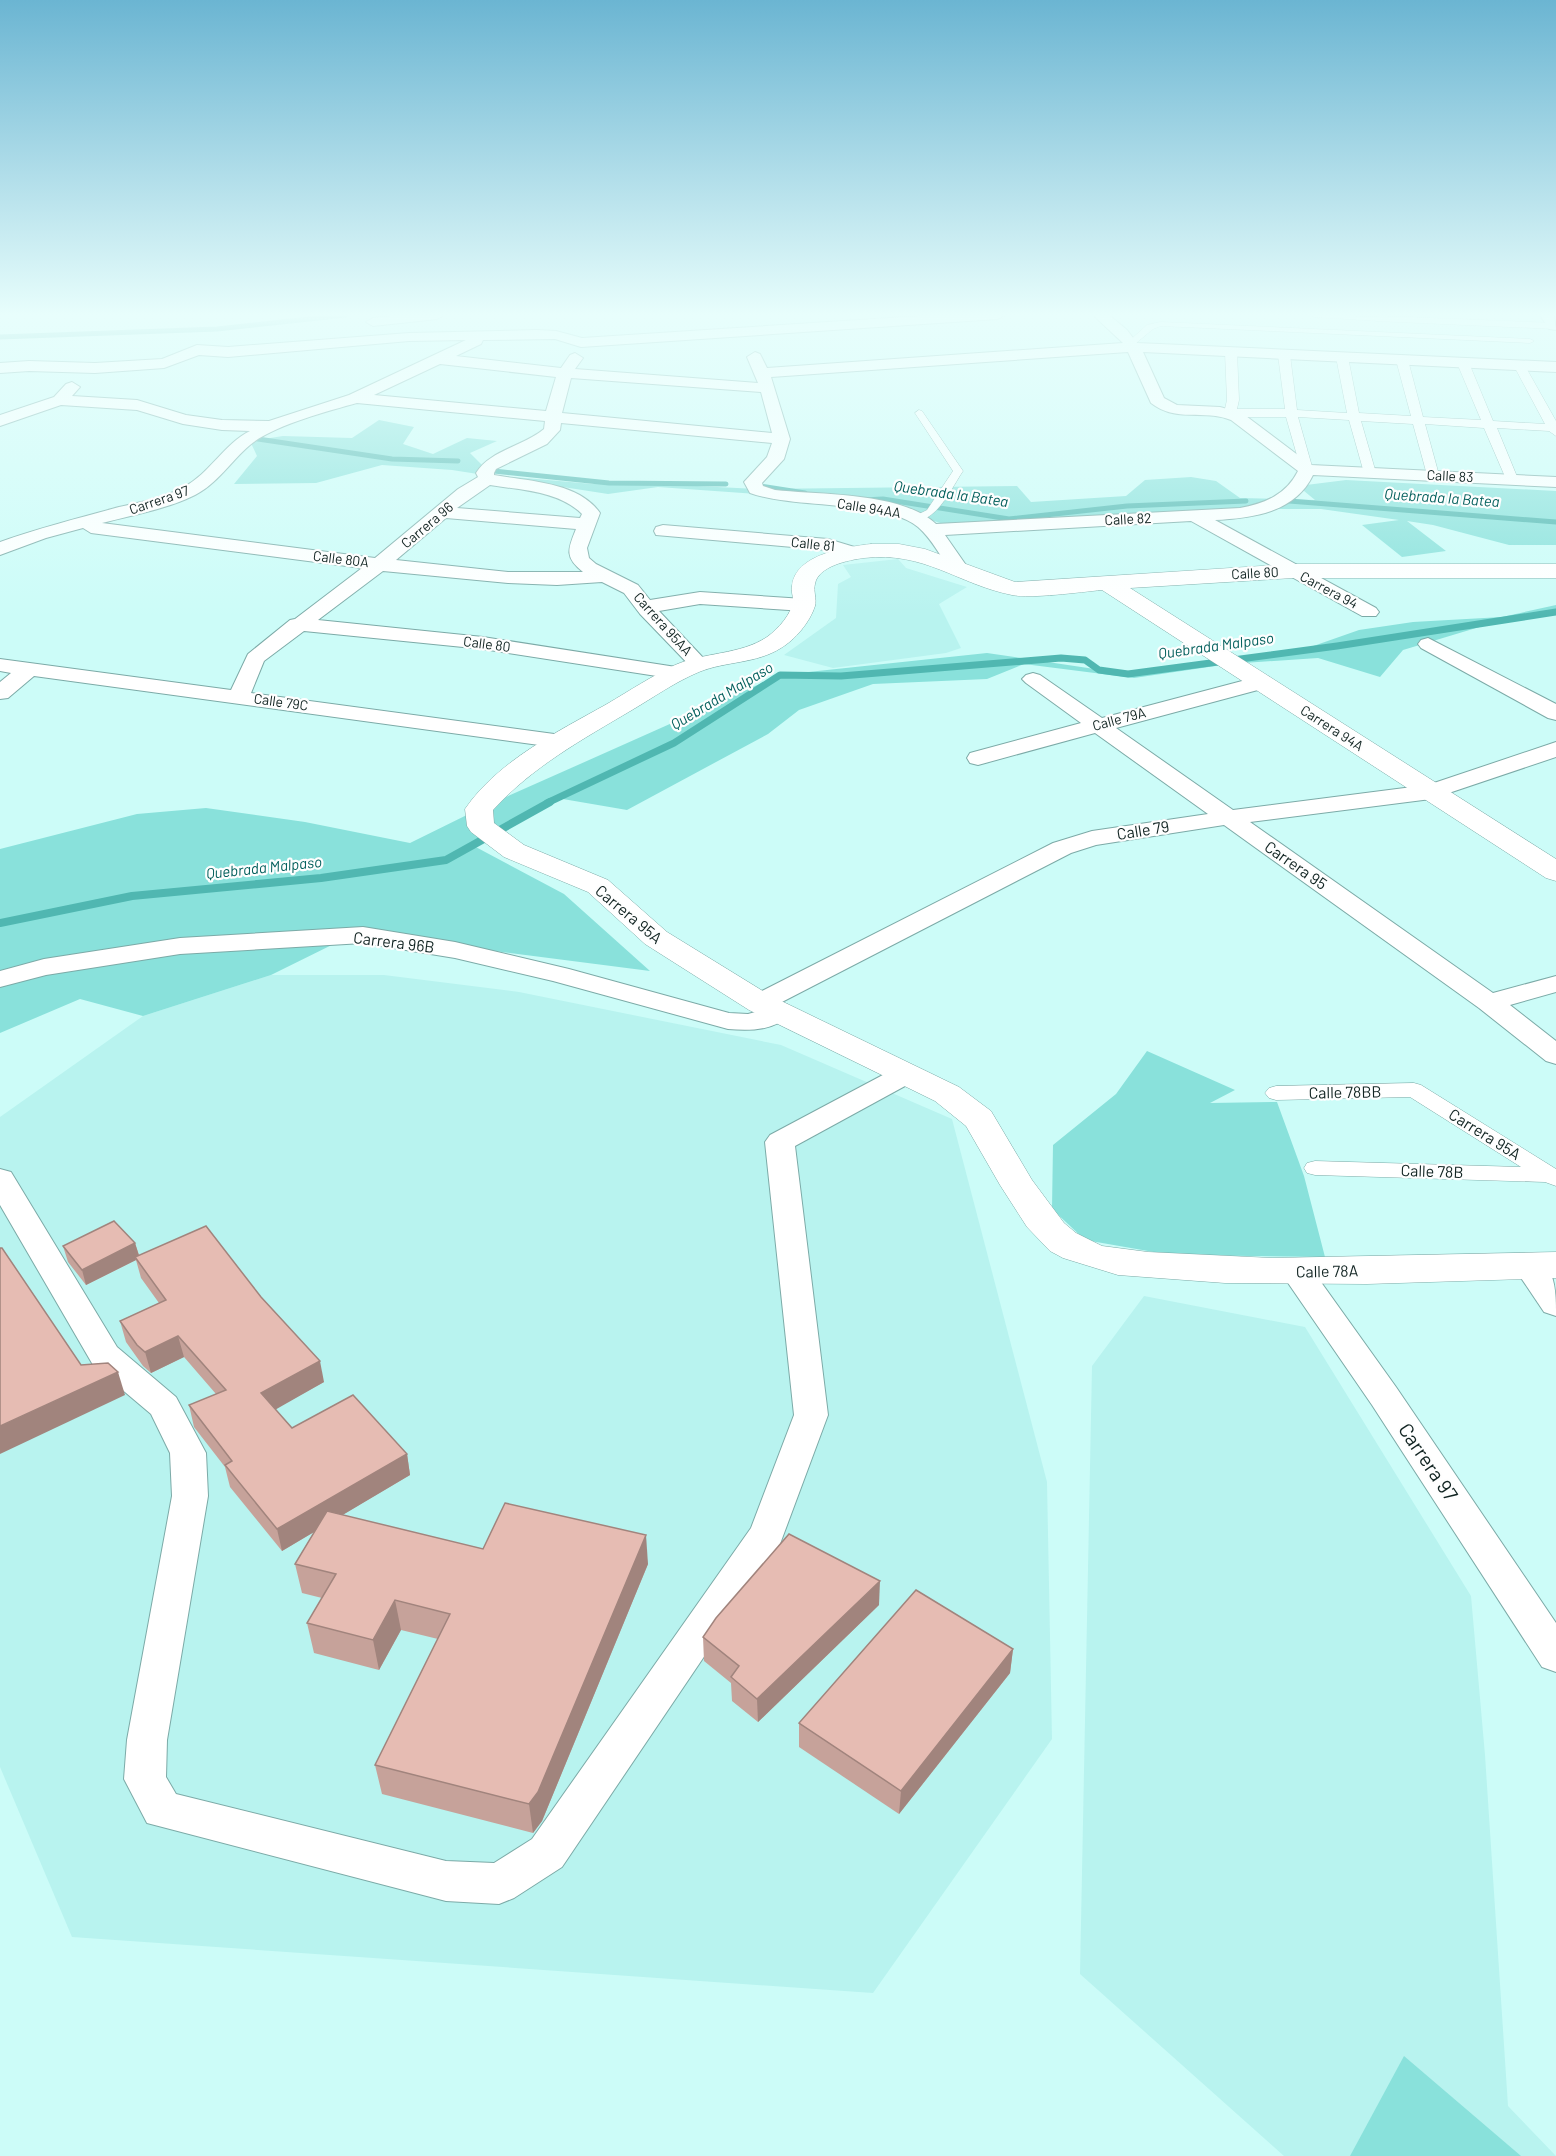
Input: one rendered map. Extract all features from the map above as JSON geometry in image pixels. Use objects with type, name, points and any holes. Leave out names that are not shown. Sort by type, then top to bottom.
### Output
[{"type":"street","points":[[0,421],[15,416]]},
{"type":"street","points":[[173,416],[222,425],[271,426]]},
{"type":"street","name":"Carrera 97","points":[[0,549],[39,534],[168,500],[190,491],[201,484],[245,440],[271,426],[302,416]]},
{"type":"street","points":[[539,416],[782,439],[775,416]]},
{"type":"street","points":[[1234,416],[1307,470]]},
{"type":"street","points":[[1292,416],[1307,470]]},
{"type":"street","points":[[1346,416],[1555,429]]},
{"type":"street","points":[[1354,416],[1370,473]]},
{"type":"street","points":[[1418,416],[1433,475]]},
{"type":"street","points":[[1486,416],[1512,479]]},
{"type":"street","points":[[1548,416],[1555,429]]},
{"type":"street","name":"Carrera 96","points":[[239,696],[255,658],[297,624],[380,564],[464,493],[487,479],[485,473],[489,466],[541,440],[552,430],[553,417]]},
{"type":"street","name":"Calle 94AA","points":[[782,439],[775,459],[753,482],[756,489],[772,495],[897,510],[924,524]]},
{"type":"street","name":"Calle 82","points":[[924,524],[1240,513],[1280,503],[1301,482],[1307,470]]},
{"type":"street","name":"Calle 83","points":[[1307,470],[1556,482]]},
{"type":"street","points":[[444,512],[587,525],[591,513],[584,504],[568,496],[487,479]]},
{"type":"street","name":"Carrera 94","points":[[1195,516],[1369,612]]},
{"type":"street","points":[[924,524],[958,568]]},
{"type":"street","name":"Carrera 95AA","points":[[587,525],[577,554],[580,560],[589,568],[631,589],[687,668]]},
{"type":"street","name":"Calle 80A","points":[[76,526],[507,578],[572,580],[606,576]]},
{"type":"street","name":"Calle 81","points":[[663,531],[828,545],[854,553],[895,551],[925,555],[958,568]]},
{"type":"street","name":"Carrera 95A","points":[[854,553],[830,559],[812,569],[805,577],[804,605],[786,633],[774,643],[757,651],[687,668],[561,741],[496,788],[479,809],[490,833],[514,850],[598,886],[656,938],[769,1007],[947,1094],[979,1119],[1045,1227],[1066,1244],[1098,1259]]},
{"type":"street","name":"Calle 80","points":[[958,568],[990,582],[1015,588],[1293,571],[1556,571]]},
{"type":"street","name":"Carrera 94A","points":[[1108,584],[1556,872]]},
{"type":"street","points":[[645,607],[700,598],[804,605]]},
{"type":"street","name":"Calle 80","points":[[297,624],[483,643],[687,668]]},
{"type":"street","points":[[1428,644],[1556,713]]},
{"type":"street","name":"Calle 79C","points":[[0,665],[561,741]]},
{"type":"street","points":[[0,693],[29,669]]},
{"type":"street","name":"Carrera 95","points":[[1033,679],[1489,1002],[1556,1055]]},
{"type":"street","name":"Calle 79A","points":[[978,758],[1098,724],[1262,682]]},
{"type":"street","name":"Calle 79","points":[[769,1007],[910,924],[1062,848],[1092,838],[1228,817],[1431,792],[1556,749]]},
{"type":"street","name":"Carrera 96B","points":[[0,979],[44,968],[180,946],[363,935],[455,950],[560,975],[728,1021],[752,1023],[766,1020],[769,1007]]},
{"type":"street","points":[[1489,1002],[1556,984]]},
{"type":"street","points":[[0,1179],[105,1356],[164,1406],[188,1453],[190,1496],[147,1740],[146,1779],[162,1810],[446,1881],[499,1884],[547,1853],[767,1534],[812,1415],[780,1142],[906,1074]]},
{"type":"street","name":"Carrera 95A","points":[[1414,1090],[1552,1177]]},
{"type":"street","name":"Calle 78BB","points":[[1276,1093],[1414,1090]]},
{"type":"street","name":"Calle 78B","points":[[1315,1168],[1552,1177]]},
{"type":"street","name":"Calle 78A","points":[[1098,1259],[1227,1271],[1297,1272],[1542,1265]]},
{"type":"street","points":[[1542,1265],[1556,1304]]},
{"type":"street","name":"Carrera 97","points":[[1297,1272],[1384,1396],[1556,1655]]},
{"type":"lane","points":[[921,416],[958,471],[924,524]]},
{"type":"shaded area","points":[[379,420],[414,427],[403,444],[433,454],[467,438],[497,441],[470,453],[492,475],[593,484],[657,484],[757,489],[1017,486],[1031,502],[1126,496],[1145,480],[1191,477],[1216,481],[1240,498],[1315,500],[1298,486],[1346,480],[1556,491],[1556,545],[1509,545],[1433,525],[1407,521],[1446,551],[1402,557],[1362,525],[1399,520],[1321,509],[1223,509],[956,528],[896,509],[772,495],[658,487],[608,494],[452,470],[382,465],[316,483],[234,484],[257,456],[250,441],[283,436],[352,438]]},
{"type":"shaded area","points":[[898,559],[906,568],[967,587],[939,604],[961,648],[946,653],[833,668],[784,655],[836,618],[838,584],[851,577],[843,565]]},
{"type":"shaded area","points":[[1556,605],[1556,614],[1506,619],[1403,650],[1380,677],[1318,658],[1229,664],[1134,678],[1024,664],[987,679],[873,684],[799,710],[768,734],[627,810],[557,798],[472,845],[564,894],[650,971],[356,933],[271,975],[143,1016],[80,999],[0,1033],[0,849],[137,814],[206,808],[305,822],[410,843],[479,809],[780,675],[987,653],[1128,674],[1302,650],[1359,630],[1413,622],[1502,617]]},
{"type":"shaded area","points":[[271,975],[384,975],[519,992],[781,1045],[952,1119],[1047,1482],[1052,1739],[873,1993],[72,1937],[0,1767],[0,1117],[143,1016]]},
{"type":"shaded area","points":[[1147,1051],[1235,1090],[1210,1103],[1277,1102],[1304,1176],[1325,1257],[1171,1255],[1085,1240],[1052,1209],[1053,1145],[1116,1094]]},
{"type":"shaded area","points":[[1144,1296],[1305,1327],[1471,1596],[1485,1755],[1508,2106],[1556,2156],[1284,2156],[1080,1974],[1092,1366]]},
{"type":"shaded area","points":[[1404,2056],[1521,2156],[1350,2156]]},
{"type":"building","points":[[114,1221],[135,1243],[82,1270],[63,1246]]},
{"type":"building","points":[[206,1226],[261,1297],[320,1361],[261,1393],[292,1428],[353,1395],[407,1454],[277,1529],[225,1465],[232,1461],[189,1405],[226,1390],[178,1336],[145,1352],[137,1345],[120,1321],[166,1300],[135,1257]]},
{"type":"building","points":[[0,1248],[81,1365],[108,1363],[118,1372],[0,1426]]},
{"type":"building","points":[[505,1503],[646,1535],[538,1792],[529,1804],[375,1765],[450,1614],[395,1600],[373,1640],[307,1623],[336,1574],[295,1564],[327,1511],[483,1549]]},
{"type":"building","points":[[789,1534],[880,1581],[757,1699],[731,1677],[739,1666],[703,1637],[716,1618]]},
{"type":"building","points":[[916,1590],[1013,1649],[901,1791],[799,1723]]},
{"type":"waterway","name":"Quebrada la Batea","points":[[258,439],[392,459],[458,461]]},
{"type":"waterway","name":"Quebrada la Batea","points":[[494,471],[609,483],[726,484]]},
{"type":"waterway","name":"Quebrada la Batea","points":[[760,486],[805,493]]},
{"type":"waterway","name":"Quebrada la Batea","points":[[863,500],[883,499],[1009,519],[1127,506],[1246,501]]},
{"type":"waterway","name":"Quebrada la Batea","points":[[1289,501],[1556,522]]},
{"type":"waterway","name":"Quebrada Malpaso","points":[[547,803],[674,743],[780,675],[841,676],[1061,658],[1085,660],[1099,670],[1128,674],[1337,646],[1556,612]]},
{"type":"waterway","name":"Quebrada Malpaso","points":[[0,923],[132,896],[321,878],[446,860],[550,802]]}]
